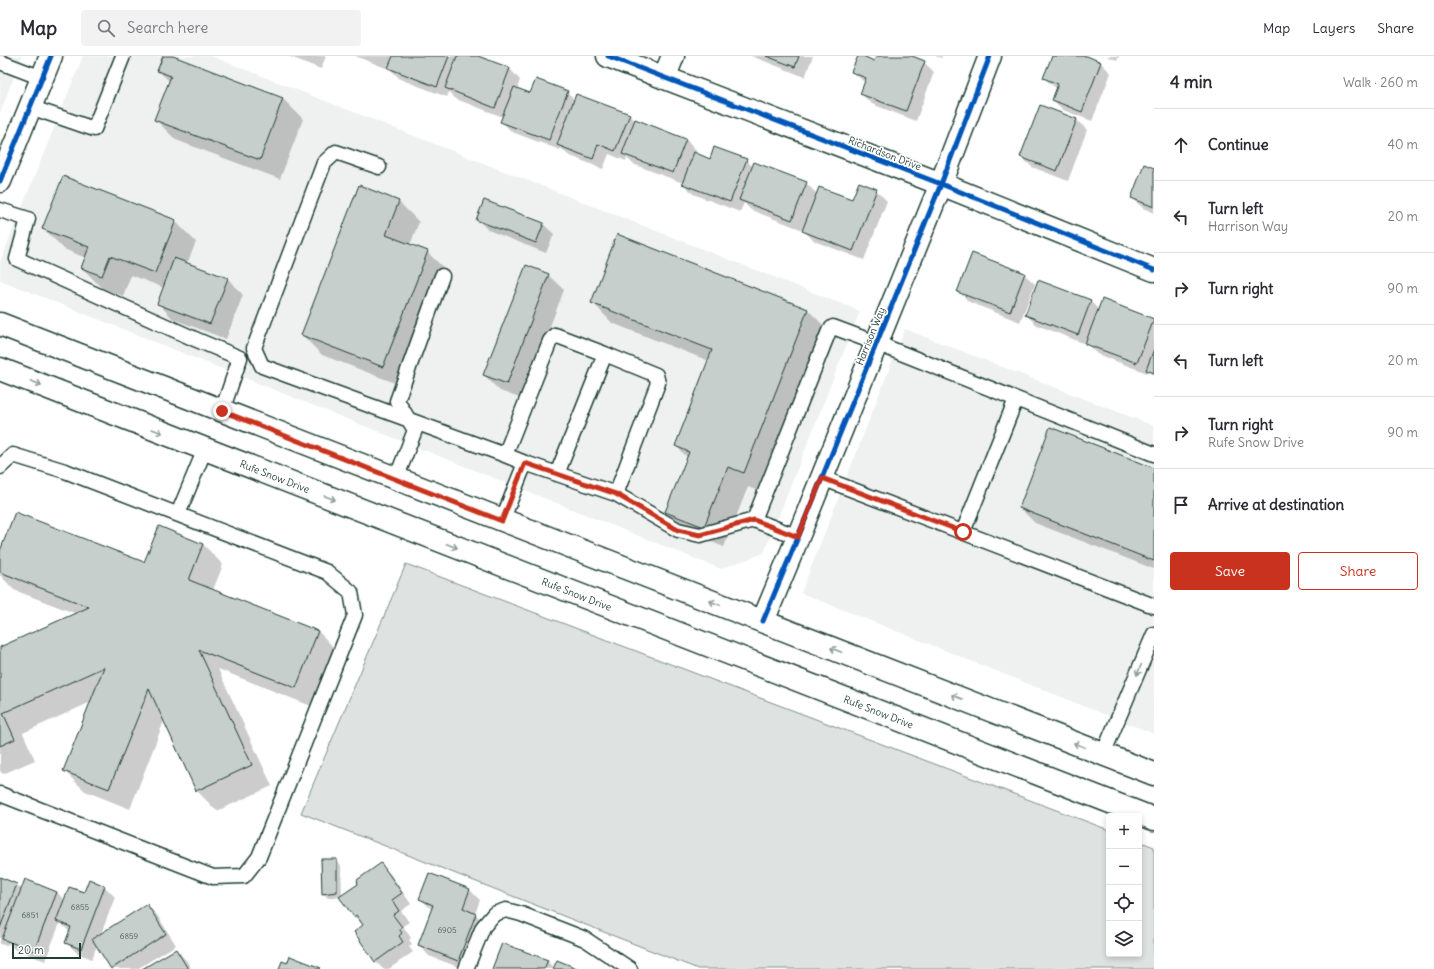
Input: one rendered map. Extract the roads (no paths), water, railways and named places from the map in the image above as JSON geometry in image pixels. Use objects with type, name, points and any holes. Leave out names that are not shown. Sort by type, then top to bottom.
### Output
[{"type":"main road","points":[[0,181],[51,56]]},
{"type":"main road","name":"Richardson Drive","points":[[608,56],[941,184],[1154,270]]},
{"type":"main road","points":[[664,78],[673,56]]},
{"type":"main road","name":"Harrison Way","points":[[763,621],[941,184],[990,56]]},
{"type":"main road","points":[[0,324],[396,480],[763,621],[1154,774]]},
{"type":"main road","name":"Rufe Snow Drive","points":[[0,369],[1154,819]]},
{"type":"lane","points":[[30,107],[94,129],[123,56]]},
{"type":"lane","points":[[0,62],[42,78]]},
{"type":"lane","points":[[379,167],[336,152],[324,163],[254,348],[262,366],[525,463],[616,494],[678,530],[700,535],[754,520],[798,537]]},
{"type":"lane","points":[[0,210],[28,219],[17,259],[240,358],[222,411]]},
{"type":"lane","points":[[396,480],[415,430],[397,401],[442,276]]},
{"type":"lane","points":[[754,520],[829,331],[834,327],[1154,454]]},
{"type":"lane","points":[[505,455],[550,341],[554,335],[656,375],[658,383],[616,494]]},
{"type":"lane","points":[[557,474],[605,354]]},
{"type":"lane","points":[[963,532],[1016,398]]},
{"type":"lane","points":[[178,514],[205,449]]},
{"type":"lane","points":[[0,467],[13,455],[64,471],[327,572],[351,592],[355,615],[259,857],[244,876],[213,877],[0,794]]},
{"type":"lane","points":[[502,521],[525,463]]},
{"type":"lane","points":[[822,478],[1154,606]]},
{"type":"lane","points":[[1103,754],[1154,634]]},
{"type":"lane","points":[[466,969],[483,928],[494,914],[506,910],[521,914],[585,939],[630,969]]}]
